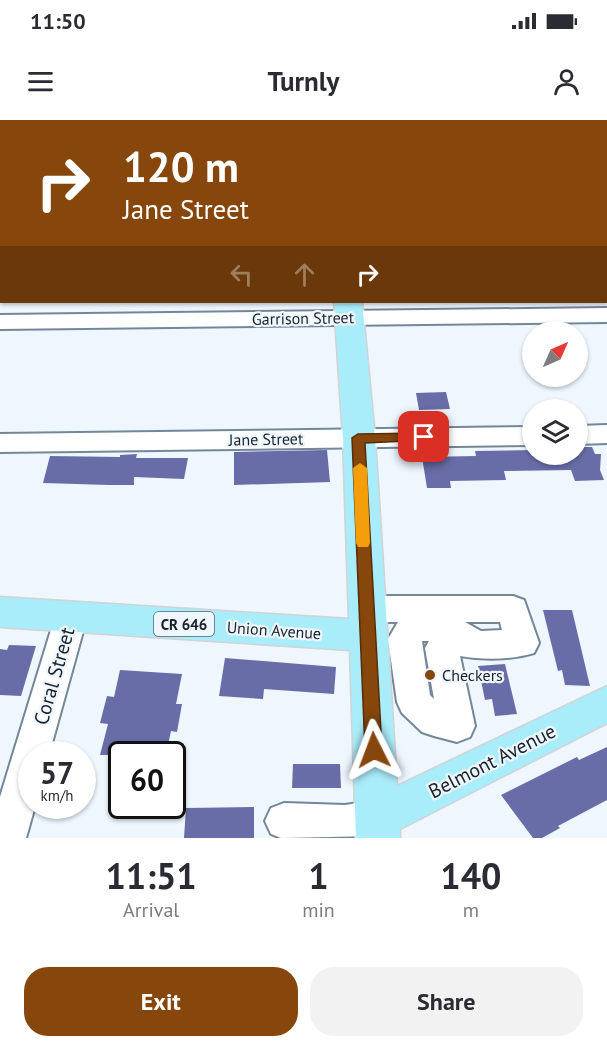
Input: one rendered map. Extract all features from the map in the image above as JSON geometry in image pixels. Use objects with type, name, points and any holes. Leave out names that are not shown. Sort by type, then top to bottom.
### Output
[{"type":"main road","points":[[348,309],[358,438],[378,828]]},
{"type":"main road","name":"Union Avenue","points":[[0,612],[71,617],[367,623]]},
{"type":"main road","name":"Belmont Avenue","points":[[378,828],[479,768],[607,703]]},
{"type":"street","name":"Garrison Street","points":[[0,322],[158,311],[348,309],[607,315]]},
{"type":"street","points":[[588,435],[607,434]]},
{"type":"street","name":"Jane Street","points":[[0,442],[522,436]]},
{"type":"street","points":[[367,623],[513,609],[522,643],[476,645],[466,650],[455,663],[460,699],[457,726],[479,768]]},
{"type":"street","name":"Coral Street","points":[[7,838],[71,617]]},
{"type":"street","points":[[457,726],[434,721],[414,702],[405,639],[412,627],[448,628],[476,645]]},
{"type":"street","points":[[284,821],[345,823],[378,828]]},
{"type":"building","points":[[446,392],[450,409],[419,410],[416,393]]},
{"type":"building","points":[[588,447],[592,447],[595,454],[601,454],[600,470],[604,480],[575,481],[571,470],[504,471],[506,480],[450,481],[451,488],[427,488],[422,457],[476,456],[475,451],[522,450],[522,465],[588,465]]},
{"type":"building","points":[[327,450],[330,482],[234,485],[234,452]]},
{"type":"building","points":[[137,454],[136,458],[188,458],[184,479],[134,477],[134,485],[43,483],[50,456],[120,457],[120,455]]},
{"type":"building","points":[[543,610],[572,610],[590,686],[565,685],[562,670],[558,671]]},
{"type":"building","points":[[9,645],[36,646],[21,696],[0,695],[0,649],[7,650]]},
{"type":"building","points":[[225,658],[336,667],[334,694],[264,689],[263,699],[219,696]]},
{"type":"building","points":[[505,664],[517,714],[495,716],[492,699],[485,700],[478,666]]},
{"type":"building","points":[[120,670],[182,674],[176,704],[182,704],[177,732],[171,731],[169,741],[108,741],[108,755],[100,755],[108,724],[100,723],[107,696],[114,697]]},
{"type":"building","points":[[607,747],[607,800],[558,826],[560,828],[542,838],[533,838],[501,795],[577,757],[579,760]]},
{"type":"building","points":[[293,764],[340,764],[341,788],[292,788]]},
{"type":"building","points":[[254,807],[254,838],[184,838],[186,808]]},
{"type":"slow traffic","points":[[360,468],[363,543]]},
{"type":"place","name":"Checkers","points":[[430,675]]},
{"type":"route","points":[[374,750],[358,438],[424,437]]}]
